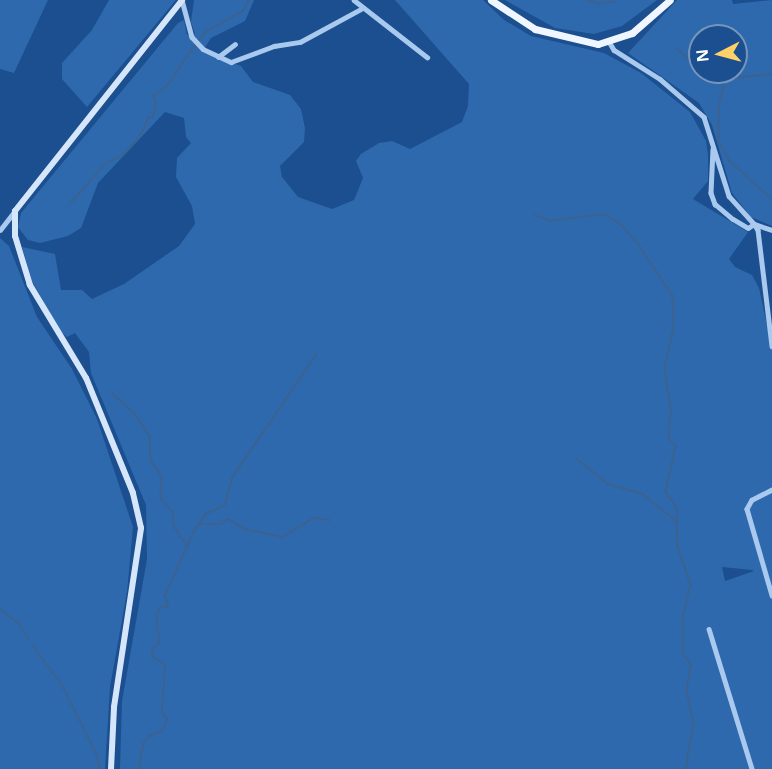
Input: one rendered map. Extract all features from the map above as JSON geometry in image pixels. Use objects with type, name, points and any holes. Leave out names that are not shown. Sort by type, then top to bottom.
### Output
[{"type":"main road","points":[[490,0],[524,24],[542,31],[598,44],[610,43],[632,33],[670,0]]},
{"type":"street","points":[[182,0],[197,42],[218,57],[239,61],[274,46],[300,42],[361,9]]},
{"type":"street","points":[[0,230],[182,0]]},
{"type":"street","points":[[354,0],[361,9],[427,57]]},
{"type":"street","points":[[610,43],[625,58],[692,104],[704,117],[714,145],[724,188],[754,224],[762,251],[772,346]]},
{"type":"street","points":[[218,57],[235,44]]},
{"type":"street","points":[[714,145],[711,194],[715,204],[748,228],[754,224]]},
{"type":"street","points":[[15,211],[15,236],[30,285],[86,378],[133,493],[141,528],[114,706],[111,769]]},
{"type":"street","points":[[754,224],[772,230]]},
{"type":"street","points":[[772,490],[752,500],[747,509],[772,595]]},
{"type":"street","points":[[709,629],[752,769]]},
{"type":"shaded area","points":[[0,0],[48,0],[14,73],[0,69]]},
{"type":"shaded area","points":[[109,0],[176,0],[87,107],[62,79],[62,63],[92,30]]},
{"type":"shaded area","points":[[194,0],[254,0],[245,21],[211,38],[202,52],[241,66],[253,82],[290,95],[301,109],[305,128],[304,142],[280,166],[282,177],[298,197],[332,209],[354,200],[363,178],[356,161],[361,154],[379,143],[392,141],[410,149],[462,122],[468,106],[469,84],[395,0],[483,0],[504,20],[531,36],[604,53],[641,73],[690,112],[706,141],[708,154],[708,181],[693,199],[748,232],[729,259],[735,267],[752,275],[759,288],[772,348],[772,769],[120,769],[122,701],[147,559],[146,505],[91,373],[89,352],[75,333],[67,337],[61,332],[32,281],[22,247],[55,254],[61,290],[82,290],[92,299],[124,284],[179,246],[195,224],[192,206],[176,177],[177,158],[191,143],[186,137],[184,118],[165,112],[98,183],[81,228],[68,236],[40,243],[28,240],[18,227],[21,213],[178,23],[184,20],[187,35],[195,34],[191,22]],"holes":[[[722,567],[754,571],[725,581]]]},
{"type":"shaded area","points":[[505,0],[657,0],[622,26],[594,34],[555,28]]},
{"type":"shaded area","points":[[677,0],[732,0],[733,4],[772,0],[772,226],[751,217],[732,193],[712,125],[699,103],[628,53]]},
{"type":"shaded area","points":[[0,238],[9,246],[37,317],[72,369],[97,419],[133,527],[127,592],[110,687],[105,769],[0,769]]},
{"type":"waterway","points":[[198,41],[208,30],[243,11],[249,0]]},
{"type":"waterway","points":[[588,0],[597,4],[614,2]]},
{"type":"waterway","points":[[70,204],[105,164],[124,154],[142,133],[148,118],[153,117],[156,103],[153,96],[168,85],[195,45]]},
{"type":"waterway","points":[[677,49],[688,58]]},
{"type":"waterway","points":[[748,76],[772,74]]},
{"type":"waterway","points":[[724,84],[719,108],[719,142],[730,161],[771,198]]},
{"type":"waterway","points":[[535,215],[551,221],[604,214],[622,225],[637,242],[673,296],[674,327],[665,368],[671,409],[669,439],[676,446],[666,492],[677,508],[678,547],[691,585],[683,618],[683,653],[691,664],[687,691],[694,724],[686,769]]},
{"type":"waterway","points":[[139,769],[143,744],[149,736],[162,731],[167,720],[162,712],[165,666],[153,657],[152,649],[159,643],[156,616],[160,608],[168,606],[165,596],[194,531],[206,514],[225,505],[232,478],[316,355]]},
{"type":"waterway","points":[[112,393],[135,414],[150,436],[151,460],[162,477],[161,498],[173,512],[174,526],[188,547]]},
{"type":"waterway","points":[[576,458],[608,484],[643,494],[677,522]]},
{"type":"waterway","points":[[198,524],[221,524],[229,519],[245,529],[283,537],[314,518],[330,520]]},
{"type":"waterway","points":[[0,609],[20,624],[29,640]]},
{"type":"waterway","points":[[33,646],[61,683],[97,755],[100,769]]}]
